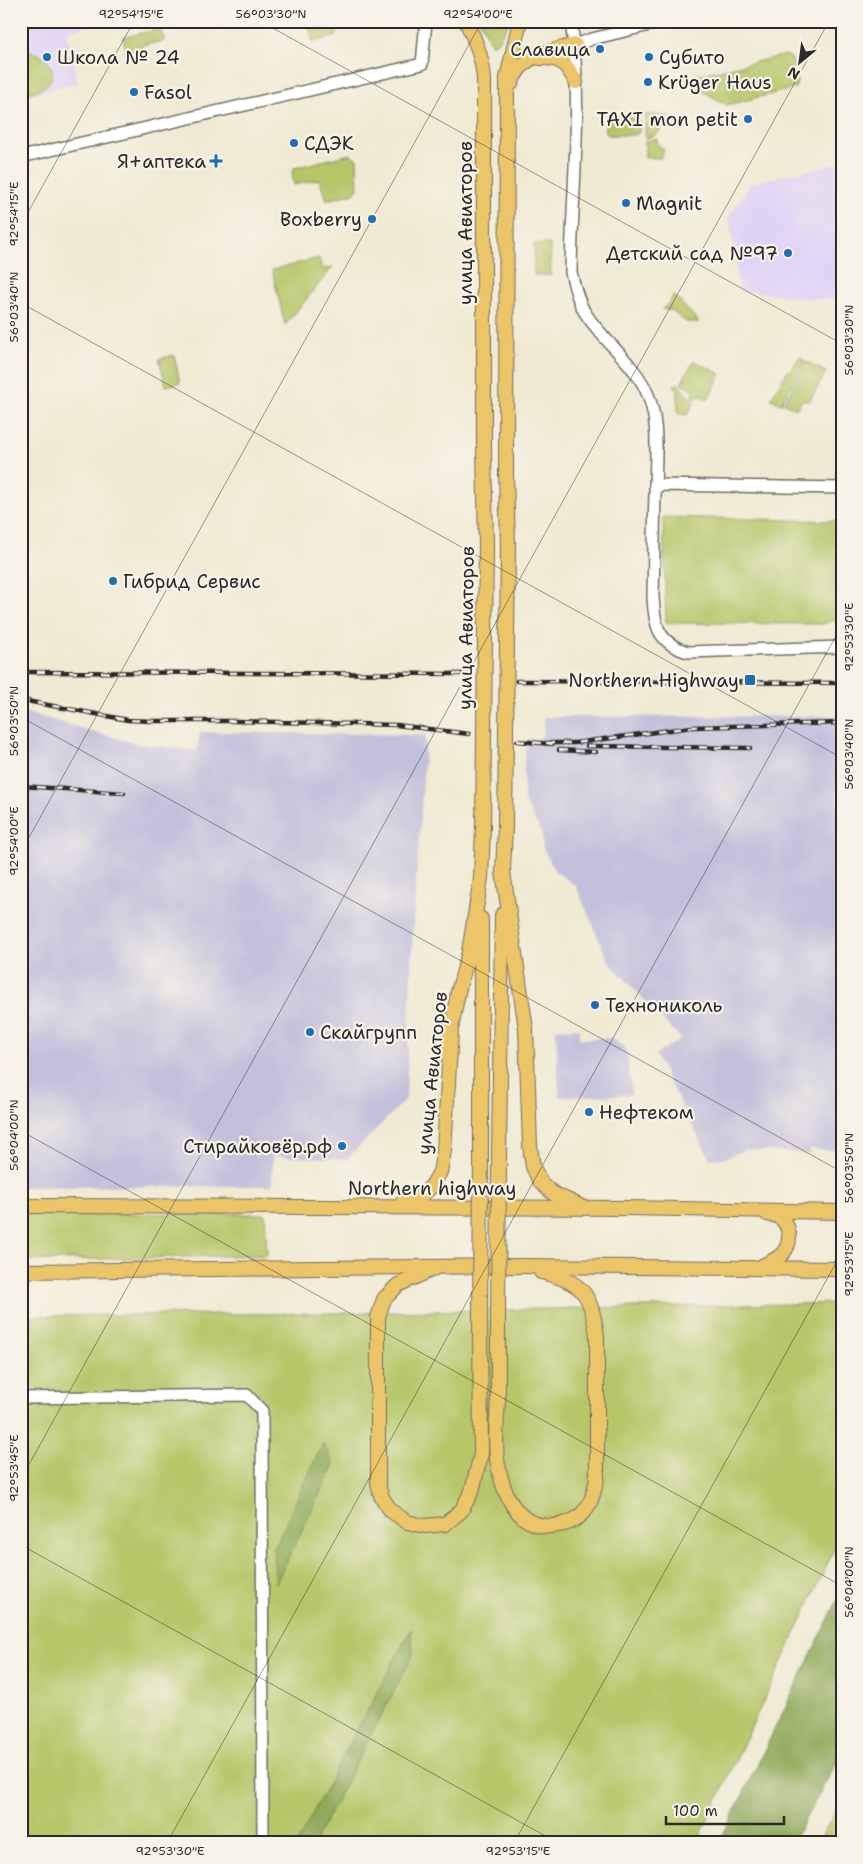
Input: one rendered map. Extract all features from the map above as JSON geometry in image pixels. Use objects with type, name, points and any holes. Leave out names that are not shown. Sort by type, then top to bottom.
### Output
[{"type":"main road","name":"улица Авиаторов","points":[[390,1206],[421,1196],[432,1186],[440,1172],[444,1151],[452,1030],[458,992],[469,952],[481,878],[486,544],[484,448],[484,79],[478,45],[466,21]]},
{"type":"main road","points":[[520,21],[507,78],[506,474],[508,544],[499,1157],[497,1464],[508,1499],[517,1514],[533,1524],[552,1527],[571,1522],[584,1512],[592,1499],[597,1478],[597,1336],[595,1318],[589,1299],[579,1287],[566,1278],[521,1266]]},
{"type":"main road","points":[[507,94],[516,72],[524,62],[540,54],[575,45]]},
{"type":"main road","points":[[531,59],[551,58],[564,63],[576,82]]},
{"type":"main road","points":[[503,872],[526,1029],[530,1146],[533,1167],[541,1183],[554,1194],[583,1208]]},
{"type":"main road","points":[[438,1267],[398,1286],[384,1299],[378,1316],[378,1483],[381,1496],[392,1511],[407,1522],[425,1526],[445,1524],[461,1511],[472,1491],[480,1454],[481,878]]},
{"type":"main road","name":"Northern highway","points":[[21,1206],[390,1206],[842,1212]]},
{"type":"main road","points":[[758,1212],[778,1217],[786,1224],[789,1238],[789,1243],[784,1252],[775,1260],[759,1267]]},
{"type":"main road","points":[[21,1271],[521,1266],[842,1269]]},
{"type":"street","points":[[21,157],[422,64],[426,21]]},
{"type":"street","points":[[571,21],[575,45],[576,82],[572,272],[575,289],[584,312],[634,370],[646,390],[653,409],[655,424],[654,610],[658,628],[666,642],[676,649],[688,652],[842,646]]},
{"type":"street","points":[[575,45],[666,21]]},
{"type":"street","points":[[655,485],[842,488]]},
{"type":"street","points":[[21,1398],[247,1395],[262,1411],[263,1843]]},
{"type":"shaded area","name":"Школа № 24","points":[[21,21],[108,21],[67,31],[78,83],[21,97]]},
{"type":"shaded area","name":"Детский сад №97","points":[[842,162],[842,299],[812,299],[739,290],[729,216],[751,183]]},
{"type":"shaded area","points":[[21,711],[138,744],[197,751],[200,732],[426,735],[413,928],[406,1099],[347,1159],[273,1156],[272,1186],[21,1187]]},
{"type":"shaded area","points":[[840,716],[837,801],[842,814],[839,1053],[842,1054],[842,1151],[810,1149],[810,1154],[746,1149],[725,1158],[710,1159],[655,1055],[681,1039],[609,962],[576,886],[555,871],[543,849],[542,834],[524,800],[524,760],[528,739],[539,739],[543,734],[544,717]]},
{"type":"shaded area","points":[[579,1028],[580,1039],[611,1038],[626,1049],[631,1095],[559,1097],[556,1029]]},
{"type":"green space","points":[[308,21],[334,21],[337,36],[313,42]]},
{"type":"green space","points":[[480,21],[510,21],[498,41],[492,45]]},
{"type":"green space","points":[[161,29],[164,41],[141,45],[142,52],[127,55],[123,37]]},
{"type":"green space","points":[[30,52],[42,56],[46,60],[52,70],[52,75],[50,81],[43,88],[21,93],[21,54]]},
{"type":"green space","points":[[786,55],[792,59],[797,83],[795,88],[727,105],[695,87],[693,78],[695,76]]},
{"type":"green space","points":[[646,114],[670,116],[657,134],[645,139]]},
{"type":"green space","points":[[608,117],[636,118],[640,121],[639,132],[636,135],[608,135],[605,131],[605,121]]},
{"type":"green space","points":[[656,138],[659,146],[664,149],[661,158],[645,158],[645,142]]},
{"type":"green space","points":[[350,154],[357,159],[358,188],[354,193],[327,200],[319,179],[294,185],[292,173],[294,168]]},
{"type":"green space","points":[[534,244],[550,244],[551,275],[534,275]]},
{"type":"green space","points":[[319,258],[322,269],[333,267],[285,325],[272,270]]},
{"type":"green space","points":[[674,295],[699,322],[686,322],[672,311],[662,309]]},
{"type":"green space","points":[[174,355],[180,383],[166,386],[159,359]]},
{"type":"green space","points":[[799,357],[805,361],[781,404],[771,399],[788,370],[791,371]]},
{"type":"green space","points":[[694,361],[721,374],[708,399],[698,395],[695,400],[692,396],[694,390],[681,383]]},
{"type":"green space","points":[[807,362],[826,372],[809,402],[803,399],[796,409],[784,403]]},
{"type":"green space","points":[[677,383],[694,403],[687,415],[678,414],[678,391],[674,386]]},
{"type":"green space","points":[[663,517],[842,521],[842,618],[822,624],[666,623]]},
{"type":"green space","points":[[21,1213],[265,1214],[267,1255],[21,1261]]},
{"type":"green space","points":[[842,1303],[842,1533],[697,1843],[21,1843],[21,1316],[333,1313]]},
{"type":"green space","points":[[323,1443],[334,1464],[276,1583],[273,1551]]},
{"type":"green space","points":[[842,1591],[842,1753],[792,1843],[719,1843]]},
{"type":"green space","points":[[411,1629],[413,1655],[314,1843],[297,1843]]},
{"type":"green space","points":[[842,1799],[842,1843],[818,1843]]},
{"type":"railway","points":[[21,672],[470,674]]},
{"type":"railway","points":[[517,681],[842,683]]},
{"type":"railway","points":[[21,700],[128,720],[397,725],[469,734]]},
{"type":"railway","points":[[546,743],[575,743],[692,727],[842,723]]},
{"type":"railway","points":[[517,741],[552,744]]},
{"type":"railway","points":[[587,746],[750,748]]},
{"type":"railway","points":[[559,750],[596,752]]},
{"type":"railway","points":[[21,786],[124,793]]},
{"type":"place","name":"Славица","points":[[600,49]]},
{"type":"place","name":"Школа № 24","points":[[47,57]]},
{"type":"place","name":"Субито","points":[[649,57]]},
{"type":"place","name":"Krüger Haus","points":[[648,82]]},
{"type":"place","name":"Fasol","points":[[134,92]]},
{"type":"place","name":"TAXI mon petit","points":[[748,119]]},
{"type":"place","name":"СДЭК","points":[[294,143]]},
{"type":"place","name":"Я+аптека","points":[[216,161]]},
{"type":"place","name":"Magnit","points":[[626,203]]},
{"type":"place","name":"Boxberry","points":[[372,219]]},
{"type":"place","name":"Детский сад №97","points":[[788,253]]},
{"type":"place","name":"Гибрид Сервис","points":[[113,581]]},
{"type":"place","name":"Northern Highway","points":[[750,680]]},
{"type":"place","name":"Технониколь","points":[[595,1005]]},
{"type":"place","name":"Скайгрупп","points":[[310,1032]]},
{"type":"place","name":"Нефтеком","points":[[589,1112]]},
{"type":"place","name":"Стирайковёр.рф","points":[[342,1146]]}]
